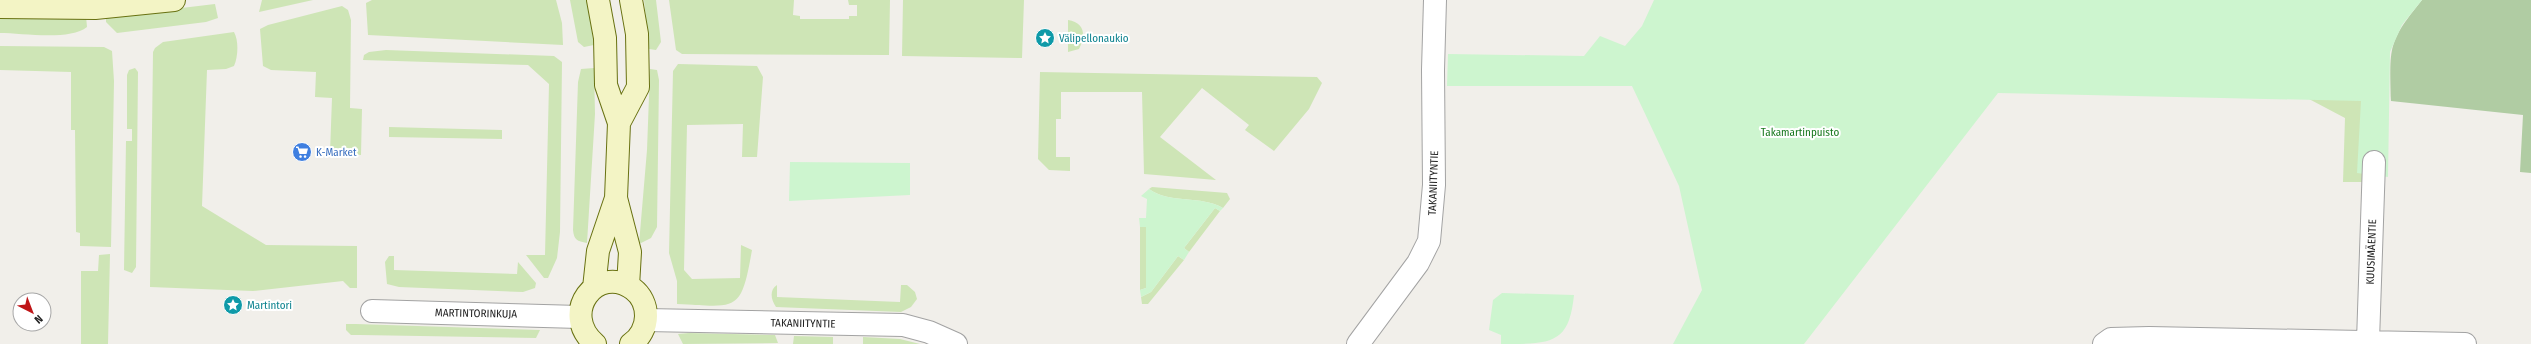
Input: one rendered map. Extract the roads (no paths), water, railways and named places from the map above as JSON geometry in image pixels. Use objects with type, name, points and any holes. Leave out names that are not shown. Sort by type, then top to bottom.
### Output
[{"type":"street","points":[[0,7],[95,8],[174,0]]},
{"type":"street","points":[[598,0],[605,38],[606,86],[620,123]]},
{"type":"street","points":[[594,288],[598,251],[616,198],[620,123],[638,87],[637,34],[631,0]]},
{"type":"street","name":"TAKANIITYNTIE","points":[[1358,344],[1418,263],[1428,241],[1434,185],[1433,70],[1435,0]]},
{"type":"street","name":"KUUSIMÄENTIE","points":[[2368,341],[2374,162]]},
{"type":"street","points":[[616,198],[630,252],[628,286]]},
{"type":"street","points":[[595,344],[587,337],[581,328],[579,317],[586,295],[594,288],[611,282],[628,286],[642,300],[646,310],[646,320],[640,336],[631,344]]},
{"type":"street","name":"MARTINTORINKUJA","points":[[372,311],[579,317]]},
{"type":"street","name":"TAKANIITYNTIE","points":[[646,320],[903,324],[929,332],[956,344]]},
{"type":"street","points":[[2104,344],[2111,339],[2149,341],[2368,341],[2465,344]]},
{"type":"place","name":"Välipellonaukio","points":[[1045,38]]},
{"type":"place","name":"K-Market","points":[[302,152]]},
{"type":"place","name":"Martintori","points":[[233,305]]},
{"type":"park label","name":"Takamartinpuisto","points":[[1800,132]]}]
